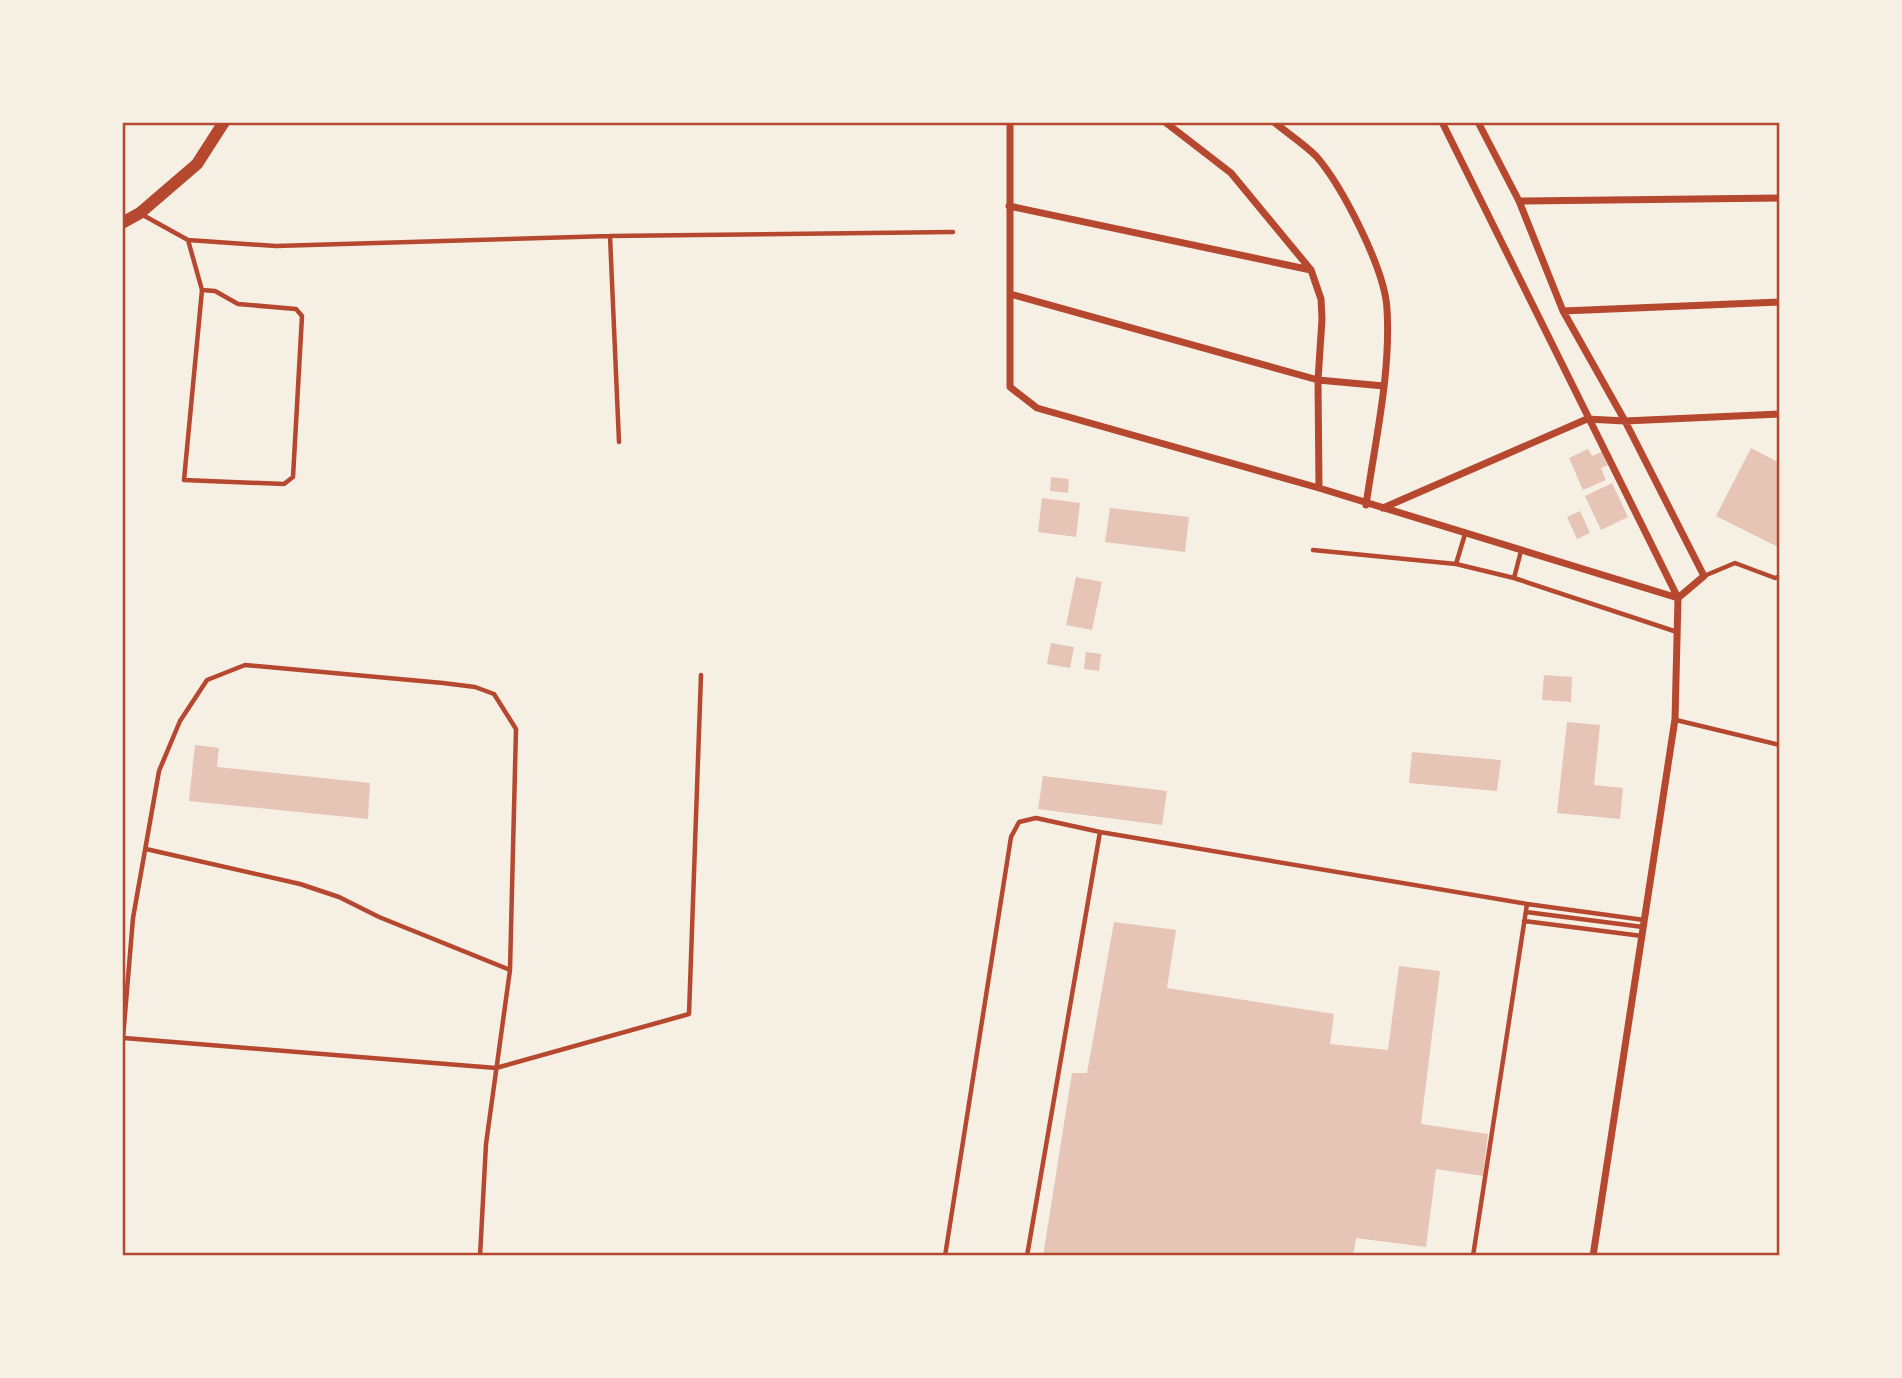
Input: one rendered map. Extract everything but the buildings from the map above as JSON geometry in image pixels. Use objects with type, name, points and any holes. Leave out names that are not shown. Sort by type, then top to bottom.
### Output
[{"type":"main road","points":[[122,223],[140,214],[197,164],[224,122]]},
{"type":"street","points":[[1010,122],[1010,387],[1037,408],[1319,488],[1366,505],[1678,598]]},
{"type":"street","points":[[1165,122],[1231,173],[1311,270],[1321,299],[1318,380],[1319,488]]},
{"type":"street","points":[[1274,122],[1316,156],[1351,212],[1380,269],[1388,308],[1384,386],[1366,505]]},
{"type":"street","points":[[1442,122],[1678,598],[1675,719],[1592,1255]]},
{"type":"street","points":[[1478,122],[1519,201],[1563,312],[1625,421],[1704,576],[1678,598]]},
{"type":"street","points":[[1519,201],[1780,198]]},
{"type":"street","points":[[1009,206],[1311,270]]},
{"type":"street","points":[[1010,294],[1318,380],[1384,386]]},
{"type":"street","points":[[1563,312],[1780,302]]},
{"type":"street","points":[[1382,508],[1587,419],[1625,421],[1780,414]]},
{"type":"lane","points":[[140,214],[188,240],[276,246],[610,236],[953,232]]},
{"type":"lane","points":[[610,236],[619,442]]},
{"type":"lane","points":[[188,240],[202,290],[184,480],[279,485],[288,483],[293,477],[304,322],[302,316],[296,309],[238,304],[215,291],[202,290]]},
{"type":"lane","points":[[1456,564],[1465,534]]},
{"type":"lane","points":[[1313,550],[1456,564],[1514,578],[1677,632]]},
{"type":"lane","points":[[1514,578],[1521,551]]},
{"type":"lane","points":[[1704,576],[1735,563],[1775,578],[1780,576]]},
{"type":"lane","points":[[122,1050],[133,918],[159,771],[180,721],[208,680],[245,665],[475,687],[494,694],[516,729],[510,970],[486,1143],[480,1255]]},
{"type":"lane","points":[[124,1038],[496,1068],[689,1014],[701,675]]},
{"type":"lane","points":[[1675,719],[1780,745]]},
{"type":"lane","points":[[945,1255],[1011,837],[1019,822],[1036,818],[1100,832],[1527,904],[1644,928]]},
{"type":"lane","points":[[1027,1255],[1100,832]]},
{"type":"lane","points":[[146,849],[300,884],[339,897],[379,918],[510,970]]},
{"type":"lane","points":[[1473,1255],[1527,904]]},
{"type":"lane","points":[[1526,912],[1644,928]]},
{"type":"lane","points":[[1524,921],[1644,928]]}]
